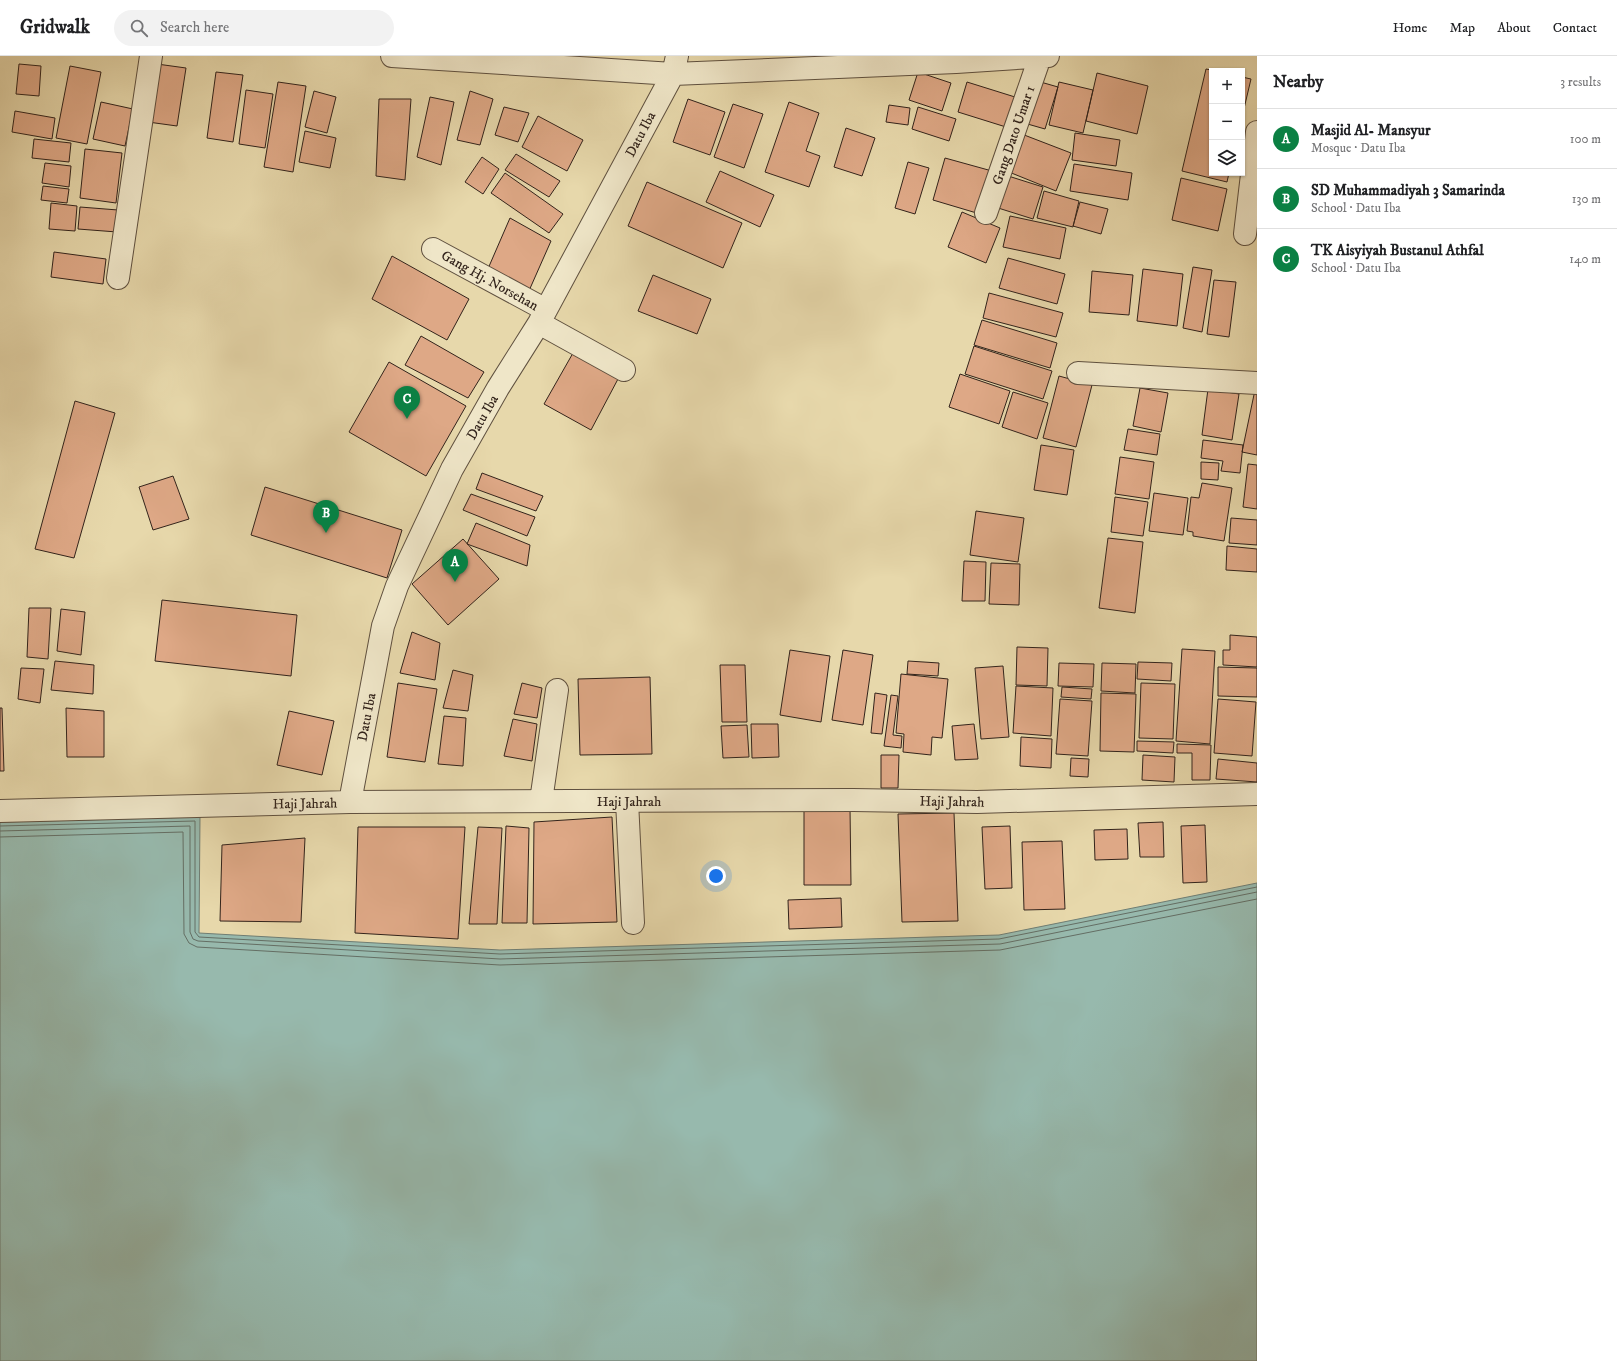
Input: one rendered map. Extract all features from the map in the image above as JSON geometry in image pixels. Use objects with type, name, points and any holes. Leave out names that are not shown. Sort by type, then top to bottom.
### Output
[{"type":"street","points":[[118,278],[151,56]]},
{"type":"street","points":[[392,56],[675,65],[1044,56]]},
{"type":"street","name":"Gang Dato Umar 1","points":[[986,213],[1044,56]]},
{"type":"street","name":"Datu Iba","points":[[350,802],[383,626],[397,586],[452,469],[498,388],[543,317],[675,65]]},
{"type":"street","points":[[1246,234],[1257,132]]},
{"type":"street","name":"Gang Hj. Norsehan","points":[[433,249],[543,317],[624,370]]},
{"type":"street","points":[[1078,373],[1257,383]]},
{"type":"street","points":[[541,801],[557,690]]},
{"type":"street","name":"Haji Jahrah","points":[[0,810],[350,802],[853,800],[976,802],[1257,794]]},
{"type":"street","points":[[627,801],[632,923]]},
{"type":"water","points":[[200,817],[199,933],[500,950],[999,935],[1257,883],[1257,1361],[0,1361],[0,822]]},
{"type":"building","points":[[19,64],[41,66],[39,96],[16,94]]},
{"type":"building","points":[[157,64],[186,68],[177,126],[148,122]]},
{"type":"building","points":[[70,66],[101,72],[87,144],[56,138]]},
{"type":"building","points":[[1206,69],[1209,70],[1209,176],[1228,176],[1227,182],[1182,171]]},
{"type":"building","points":[[216,72],[243,75],[233,142],[207,138]]},
{"type":"building","points":[[918,72],[951,83],[942,111],[909,100]]},
{"type":"building","points":[[1097,73],[1148,86],[1137,134],[1086,121]]},
{"type":"building","points":[[1245,78],[1251,79],[1245,104]]},
{"type":"building","points":[[1037,81],[1058,87],[1045,129],[1024,123]]},
{"type":"building","points":[[278,82],[306,86],[293,172],[264,167]]},
{"type":"building","points":[[967,82],[1015,97],[1006,127],[958,112]]},
{"type":"building","points":[[1059,82],[1093,90],[1083,133],[1049,125]]},
{"type":"building","points":[[246,90],[273,94],[265,148],[239,144]]},
{"type":"building","points":[[314,91],[336,97],[327,133],[305,127]]},
{"type":"building","points":[[470,91],[493,99],[480,145],[457,140]]},
{"type":"building","points":[[430,97],[454,102],[441,165],[417,157]]},
{"type":"building","points":[[379,99],[411,99],[405,180],[376,176]]},
{"type":"building","points":[[688,99],[725,112],[710,155],[673,142]]},
{"type":"building","points":[[101,102],[133,109],[125,146],[93,139]]},
{"type":"building","points":[[789,102],[819,113],[806,151],[820,156],[809,187],[765,172]]},
{"type":"building","points":[[733,104],[763,114],[744,168],[714,157]]},
{"type":"building","points":[[889,105],[910,108],[908,125],[886,122]]},
{"type":"building","points":[[504,107],[529,113],[518,142],[495,135]]},
{"type":"building","points":[[918,107],[956,119],[949,141],[912,129]]},
{"type":"building","points":[[15,111],[55,118],[52,139],[12,132]]},
{"type":"building","points":[[538,116],[583,140],[567,171],[522,147]]},
{"type":"building","points":[[846,128],[875,138],[862,176],[834,167]]},
{"type":"building","points":[[305,131],[336,138],[330,168],[299,162]]},
{"type":"building","points":[[1019,133],[1071,153],[1056,191],[1004,170]]},
{"type":"building","points":[[1075,133],[1120,140],[1116,166],[1072,160]]},
{"type":"building","points":[[34,139],[71,143],[69,162],[32,158]]},
{"type":"building","points":[[85,149],[122,153],[116,203],[80,198]]},
{"type":"building","points":[[516,154],[560,181],[549,197],[505,170]]},
{"type":"building","points":[[482,157],[499,169],[483,194],[465,182]]},
{"type":"building","points":[[945,158],[992,171],[980,214],[933,200]]},
{"type":"building","points":[[908,162],[929,168],[915,214],[895,208]]},
{"type":"building","points":[[45,163],[71,166],[69,187],[42,183]]},
{"type":"building","points":[[1074,164],[1132,173],[1128,200],[1070,191]]},
{"type":"building","points":[[720,171],[774,195],[760,227],[706,202]]},
{"type":"building","points":[[505,173],[563,214],[549,233],[491,193]]},
{"type":"building","points":[[1005,175],[1043,187],[1033,219],[995,207]]},
{"type":"building","points":[[1181,178],[1227,189],[1218,231],[1172,220]]},
{"type":"building","points":[[647,182],[742,223],[723,268],[628,226]]},
{"type":"building","points":[[43,186],[69,189],[67,203],[41,200]]},
{"type":"building","points":[[1044,191],[1079,201],[1073,227],[1037,218]]},
{"type":"building","points":[[1080,202],[1108,209],[1101,234],[1073,226]]},
{"type":"building","points":[[51,203],[77,206],[75,231],[49,229]]},
{"type":"building","points":[[80,207],[118,210],[117,232],[78,229]]},
{"type":"building","points":[[962,212],[1000,228],[986,263],[948,247]]},
{"type":"building","points":[[1010,216],[1066,228],[1060,259],[1003,247]]},
{"type":"building","points":[[510,218],[551,241],[528,293],[487,271]]},
{"type":"building","points":[[54,252],[106,259],[103,284],[51,277]]},
{"type":"building","points":[[392,256],[469,299],[447,340],[372,299]]},
{"type":"building","points":[[1008,258],[1065,274],[1057,304],[999,288]]},
{"type":"building","points":[[1193,267],[1212,270],[1202,332],[1183,328]]},
{"type":"building","points":[[1143,269],[1183,274],[1177,326],[1137,321]]},
{"type":"building","points":[[1092,271],[1133,275],[1129,315],[1089,312]]},
{"type":"building","points":[[653,275],[711,299],[697,334],[638,311]]},
{"type":"building","points":[[1214,280],[1236,282],[1229,337],[1207,334]]},
{"type":"building","points":[[989,293],[1063,313],[1056,337],[983,318]]},
{"type":"building","points":[[982,320],[1057,343],[1050,368],[974,345]]},
{"type":"building","points":[[421,336],[484,372],[468,398],[405,365]]},
{"type":"building","points":[[974,346],[1052,371],[1043,399],[965,374]]},
{"type":"building","points":[[573,353],[618,379],[591,430],[544,404]]},
{"type":"building","points":[[389,362],[466,406],[426,476],[349,432]]},
{"type":"building","points":[[960,374],[1010,391],[999,424],[949,407]]},
{"type":"building","points":[[1059,376],[1092,385],[1076,447],[1043,438]]},
{"type":"building","points":[[1257,385],[1257,455],[1242,452]]},
{"type":"building","points":[[1140,388],[1168,393],[1161,432],[1133,426]]},
{"type":"building","points":[[1208,389],[1239,394],[1232,440],[1202,435]]},
{"type":"building","points":[[1013,392],[1048,403],[1037,439],[1002,427]]},
{"type":"building","points":[[75,401],[115,413],[74,558],[35,549]]},
{"type":"building","points":[[1128,429],[1160,434],[1157,455],[1124,450]]},
{"type":"building","points":[[1203,440],[1243,445],[1240,473],[1221,471],[1223,461],[1201,458]]},
{"type":"building","points":[[1041,445],[1074,450],[1067,495],[1034,490]]},
{"type":"building","points":[[1120,457],[1154,462],[1149,499],[1115,494]]},
{"type":"building","points":[[1201,462],[1219,463],[1218,480],[1201,479]]},
{"type":"building","points":[[1248,464],[1257,465],[1257,509],[1243,507]]},
{"type":"building","points":[[482,473],[543,496],[536,511],[476,489]]},
{"type":"building","points":[[173,476],[189,519],[153,530],[139,487]]},
{"type":"building","points":[[1202,483],[1232,488],[1224,541],[1193,536],[1193,532],[1187,531],[1191,497],[1199,498]]},
{"type":"building","points":[[265,487],[402,530],[387,578],[251,535]]},
{"type":"building","points":[[1154,493],[1188,498],[1183,535],[1149,531]]},
{"type":"building","points":[[471,494],[535,517],[527,536],[463,510]]},
{"type":"building","points":[[1115,497],[1148,502],[1143,536],[1111,532]]},
{"type":"building","points":[[976,511],[1024,518],[1018,562],[970,555]]},
{"type":"building","points":[[1231,518],[1257,520],[1257,545],[1229,543]]},
{"type":"building","points":[[476,523],[530,545],[527,566],[467,544]]},
{"type":"building","points":[[1108,538],[1143,542],[1135,613],[1099,608]]},
{"type":"building","points":[[463,539],[499,579],[448,625],[412,584]]},
{"type":"building","points":[[1227,546],[1257,549],[1257,572],[1226,570]]},
{"type":"building","points":[[964,561],[986,562],[985,601],[962,601]]},
{"type":"building","points":[[991,563],[1020,564],[1019,605],[989,604]]},
{"type":"building","points":[[162,600],[297,615],[291,676],[155,661]]},
{"type":"building","points":[[29,608],[51,608],[48,659],[27,657]]},
{"type":"building","points":[[61,609],[85,612],[81,655],[57,651]]},
{"type":"building","points":[[412,632],[440,643],[435,680],[400,673]]},
{"type":"building","points":[[1230,635],[1257,637],[1257,667],[1223,665],[1223,650],[1230,650]]},
{"type":"building","points":[[1017,647],[1048,648],[1047,686],[1016,685]]},
{"type":"building","points":[[1182,649],[1215,651],[1210,744],[1176,741]]},
{"type":"building","points":[[790,650],[830,656],[821,722],[780,715]]},
{"type":"building","points":[[843,650],[873,655],[863,725],[832,720]]},
{"type":"building","points":[[55,661],[94,665],[93,694],[51,690]]},
{"type":"building","points":[[908,661],[939,663],[938,676],[907,674]]},
{"type":"building","points":[[1138,662],[1172,663],[1171,681],[1137,679]]},
{"type":"building","points":[[1059,663],[1094,664],[1093,687],[1058,686]]},
{"type":"building","points":[[1102,663],[1136,664],[1135,693],[1101,691]]},
{"type":"building","points":[[720,665],[745,665],[747,722],[722,722]]},
{"type":"building","points":[[1003,666],[1009,737],[981,739],[975,668]]},
{"type":"building","points":[[1218,667],[1257,668],[1257,697],[1218,696]]},
{"type":"building","points":[[21,668],[44,669],[40,703],[18,699]]},
{"type":"building","points":[[453,670],[473,675],[468,711],[443,708]]},
{"type":"building","points":[[901,674],[948,679],[942,738],[932,737],[931,755],[903,752],[904,734],[896,733]]},
{"type":"building","points":[[650,677],[652,754],[580,755],[578,679]]},
{"type":"building","points":[[398,683],[437,689],[425,762],[387,757]]},
{"type":"building","points":[[522,683],[542,688],[537,718],[514,714]]},
{"type":"building","points":[[1141,683],[1175,684],[1173,739],[1139,738]]},
{"type":"building","points":[[1016,686],[1053,688],[1051,736],[1013,733]]},
{"type":"building","points":[[1062,687],[1092,689],[1091,699],[1061,697]]},
{"type":"building","points":[[875,693],[887,695],[882,734],[871,733]]},
{"type":"building","points":[[1101,693],[1136,694],[1134,752],[1100,751]]},
{"type":"building","points":[[891,695],[898,696],[893,735],[902,736],[901,748],[884,746]]},
{"type":"building","points":[[1060,699],[1092,701],[1088,756],[1056,754]]},
{"type":"building","points":[[1218,699],[1256,702],[1252,756],[1214,753]]},
{"type":"building","points":[[0,708],[2,708],[4,771],[0,771]]},
{"type":"building","points":[[66,708],[104,711],[104,757],[67,757]]},
{"type":"building","points":[[289,711],[334,721],[322,775],[277,765]]},
{"type":"building","points":[[444,716],[466,718],[463,766],[438,764]]},
{"type":"building","points":[[513,719],[537,724],[532,761],[504,756]]},
{"type":"building","points":[[751,724],[778,724],[779,757],[752,758]]},
{"type":"building","points":[[974,724],[978,759],[955,760],[952,726]]},
{"type":"building","points":[[747,725],[749,757],[723,758],[721,726]]},
{"type":"building","points":[[1021,737],[1052,739],[1051,768],[1020,766]]},
{"type":"building","points":[[1137,741],[1174,742],[1173,753],[1137,751]]},
{"type":"building","points":[[1177,744],[1211,745],[1210,780],[1192,780],[1192,753],[1177,753]]},
{"type":"building","points":[[881,755],[899,755],[898,788],[881,788]]},
{"type":"building","points":[[1143,755],[1175,757],[1174,782],[1142,780]]},
{"type":"building","points":[[1071,758],[1089,759],[1088,777],[1070,776]]},
{"type":"building","points":[[1218,759],[1257,763],[1257,782],[1216,779]]},
{"type":"building","points":[[804,808],[850,808],[851,885],[804,885]]},
{"type":"building","points":[[954,813],[958,921],[902,922],[898,814]]},
{"type":"building","points":[[612,817],[617,922],[533,924],[534,822]]},
{"type":"building","points":[[1163,822],[1164,857],[1140,857],[1138,823]]},
{"type":"building","points":[[1205,825],[1207,882],[1183,883],[1181,826]]},
{"type":"building","points":[[506,826],[529,828],[527,923],[502,923]]},
{"type":"building","points":[[1010,826],[1012,888],[985,889],[982,827]]},
{"type":"building","points":[[358,827],[465,827],[458,939],[355,933]]},
{"type":"building","points":[[478,827],[502,828],[497,924],[469,924]]},
{"type":"building","points":[[1127,829],[1128,859],[1095,860],[1094,830]]},
{"type":"building","points":[[305,838],[301,922],[220,921],[222,845]]},
{"type":"building","points":[[1062,841],[1065,909],[1024,910],[1022,842]]},
{"type":"building","points":[[841,898],[842,927],[789,929],[788,900]]},
{"type":"place","name":"TK Aisyiyah Bustanul Athfal","points":[[407,419]]},
{"type":"place","name":"SD Muhammadiyah 3 Samarinda","points":[[326,533]]},
{"type":"place","name":"Masjid Al- Mansyur","points":[[455,582]]}]
